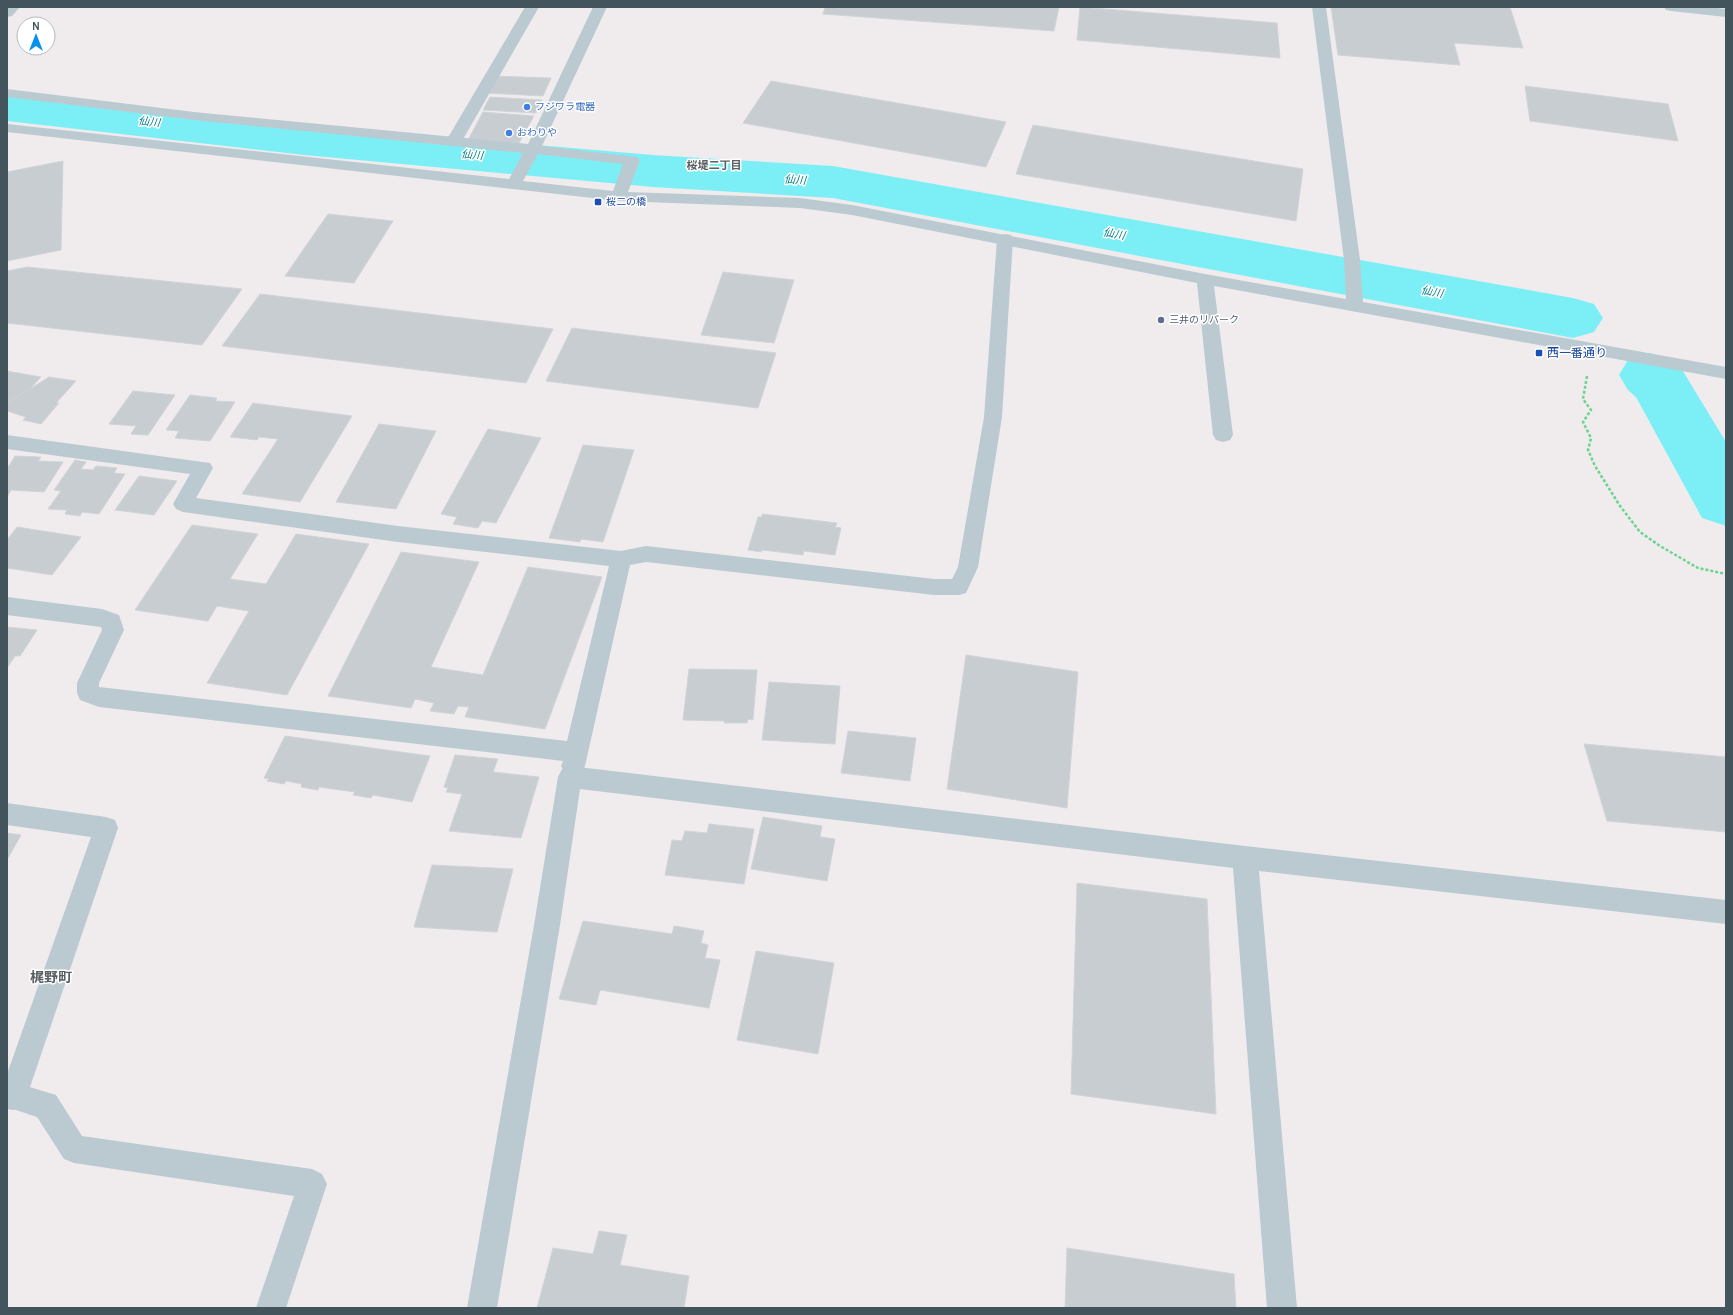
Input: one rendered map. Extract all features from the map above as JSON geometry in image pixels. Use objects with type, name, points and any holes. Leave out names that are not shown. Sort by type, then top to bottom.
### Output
[{"type":"street","points":[[7,13],[13,7]]},
{"type":"street","points":[[454,141],[532,7]]},
{"type":"street","points":[[513,185],[533,149],[600,7]]},
{"type":"street","points":[[1319,7],[1352,260],[1355,305]]},
{"type":"street","points":[[1671,7],[1726,13]]},
{"type":"street","points":[[7,93],[194,116],[632,160],[619,196]]},
{"type":"street","points":[[7,128],[288,158],[619,196],[800,204],[852,210],[1205,279],[1591,347],[1726,373]]},
{"type":"street","points":[[7,442],[203,468],[183,504],[398,534],[621,559],[646,554],[934,587],[959,587],[968,567],[993,417],[1005,239]]},
{"type":"street","points":[[1205,279],[1223,434]]},
{"type":"street","points":[[482,1308],[573,765],[621,559]]},
{"type":"street","points":[[7,606],[102,618],[111,621],[113,630],[88,683],[88,693],[99,697],[573,765],[1245,858],[1726,912]]},
{"type":"street","points":[[7,814],[106,828],[10,1095],[46,1105],[74,1149],[312,1184],[271,1308]]},
{"type":"street","points":[[1245,858],[1282,1308]]},
{"type":"path","points":[[1591,347],[1583,399],[1591,410],[1583,422],[1591,438],[1588,450],[1595,466],[1620,506],[1640,532],[1660,546],[1698,568],[1726,574]]},
{"type":"building","points":[[825,7],[1059,7],[1054,31],[823,14]]},
{"type":"building","points":[[1080,7],[1277,23],[1280,58],[1077,40]]},
{"type":"building","points":[[1331,7],[1510,7],[1523,48],[1454,43],[1460,65],[1338,55]]},
{"type":"building","points":[[495,76],[551,78],[543,96],[486,93]]},
{"type":"building","points":[[771,81],[1006,122],[986,167],[743,123]]},
{"type":"building","points":[[1525,86],[1668,104],[1678,141],[1530,121]]},
{"type":"building","points":[[490,97],[542,100],[536,113],[483,110]]},
{"type":"building","points":[[483,112],[534,116],[519,143],[468,140]]},
{"type":"building","points":[[1033,125],[1303,169],[1296,221],[1016,174]]},
{"type":"building","points":[[63,161],[61,250],[7,261],[7,172]]},
{"type":"building","points":[[328,214],[393,221],[354,283],[285,276]]},
{"type":"building","points":[[27,267],[242,289],[202,345],[7,323],[7,271]]},
{"type":"building","points":[[723,272],[794,280],[774,343],[701,335]]},
{"type":"building","points":[[260,294],[553,329],[526,383],[222,346]]},
{"type":"building","points":[[572,328],[776,353],[758,408],[546,381]]},
{"type":"building","points":[[7,371],[41,377],[12,408],[7,407]]},
{"type":"building","points":[[49,377],[76,381],[56,403],[59,403],[41,424],[23,420],[26,417],[7,411],[7,403]]},
{"type":"building","points":[[133,391],[175,395],[148,435],[131,434],[136,426],[109,424]]},
{"type":"building","points":[[190,395],[217,398],[215,401],[235,402],[210,441],[175,438],[179,431],[166,430]]},
{"type":"building","points":[[253,403],[352,416],[300,502],[242,494],[278,439],[259,437],[257,440],[230,437]]},
{"type":"building","points":[[379,424],[436,431],[396,509],[336,502]]},
{"type":"building","points":[[488,429],[541,438],[496,523],[482,521],[478,528],[453,524],[457,517],[441,514]]},
{"type":"building","points":[[583,445],[634,450],[603,542],[581,539],[580,542],[549,538]]},
{"type":"building","points":[[15,456],[41,457],[38,461],[63,462],[44,492],[11,490],[7,497],[7,469]]},
{"type":"building","points":[[75,460],[86,462],[81,469],[93,470],[96,466],[117,468],[114,473],[125,474],[99,514],[82,512],[80,516],[65,514],[67,510],[48,509],[61,491],[54,490]]},
{"type":"building","points":[[139,476],[177,481],[154,515],[115,510]]},
{"type":"building","points":[[762,514],[837,523],[835,527],[841,528],[835,555],[804,551],[803,555],[762,550],[761,552],[748,550],[758,517],[762,517]]},
{"type":"building","points":[[192,525],[258,534],[230,579],[266,584],[296,534],[369,544],[287,695],[207,683],[249,611],[217,606],[208,621],[135,610]]},
{"type":"building","points":[[17,527],[81,537],[52,575],[7,568],[7,540]]},
{"type":"building","points":[[401,552],[479,562],[431,667],[483,675],[528,567],[602,577],[545,729],[465,717],[469,707],[458,706],[454,714],[430,711],[434,703],[415,699],[411,708],[328,696]]},
{"type":"building","points":[[7,627],[37,630],[20,656],[15,656],[7,668]]},
{"type":"building","points":[[966,655],[1078,672],[1067,808],[947,789]]},
{"type":"building","points":[[689,669],[757,670],[753,720],[748,719],[747,723],[724,723],[725,721],[683,720]]},
{"type":"building","points":[[769,682],[840,686],[835,744],[762,740]]},
{"type":"building","points":[[848,731],[916,738],[910,781],[841,773]]},
{"type":"building","points":[[285,736],[430,756],[412,802],[373,795],[371,798],[353,795],[355,792],[319,787],[318,790],[301,787],[302,784],[286,781],[284,784],[267,781],[269,779],[264,778]]},
{"type":"building","points":[[1584,744],[1726,757],[1726,832],[1607,821]]},
{"type":"building","points":[[455,755],[498,759],[493,772],[539,777],[521,838],[449,831],[462,794],[446,792],[448,788],[444,787]]},
{"type":"building","points":[[763,817],[822,826],[820,837],[835,839],[827,881],[751,869]]},
{"type":"building","points":[[709,824],[754,829],[744,884],[665,875],[672,840],[682,841],[685,831],[707,833]]},
{"type":"building","points":[[7,833],[21,835],[7,860]]},
{"type":"building","points":[[432,865],[513,869],[497,932],[414,927]]},
{"type":"building","points":[[1077,883],[1207,899],[1216,1114],[1071,1094]]},
{"type":"building","points":[[583,921],[672,934],[674,926],[704,931],[701,943],[708,945],[705,958],[720,960],[709,1008],[600,990],[596,1005],[559,999]]},
{"type":"building","points":[[756,951],[834,963],[818,1054],[737,1040]]},
{"type":"building","points":[[599,1231],[627,1235],[620,1265],[689,1276],[684,1308],[537,1308],[553,1248],[593,1254]]},
{"type":"building","points":[[1067,1248],[1234,1274],[1236,1308],[1065,1308]]},
{"type":"waterway","name":"仙川","points":[[7,106],[304,140],[653,171],[833,182],[1573,318]]},
{"type":"waterway","name":"仙川","points":[[1650,375],[1659,383],[1726,500]]},
{"type":"place","name":"フジワラ電器","points":[[527,107]]},
{"type":"place","name":"おわりや","points":[[509,133]]},
{"type":"place","name":"桜二の橋","points":[[598,202]]},
{"type":"place","name":"三井のリパーク","points":[[1161,320]]},
{"type":"place","name":"西一番通り","points":[[1539,353]]},
{"type":"district","name":"桜堤二丁目","points":[[714,165]]},
{"type":"district","name":"梶野町","points":[[51,977]]}]
